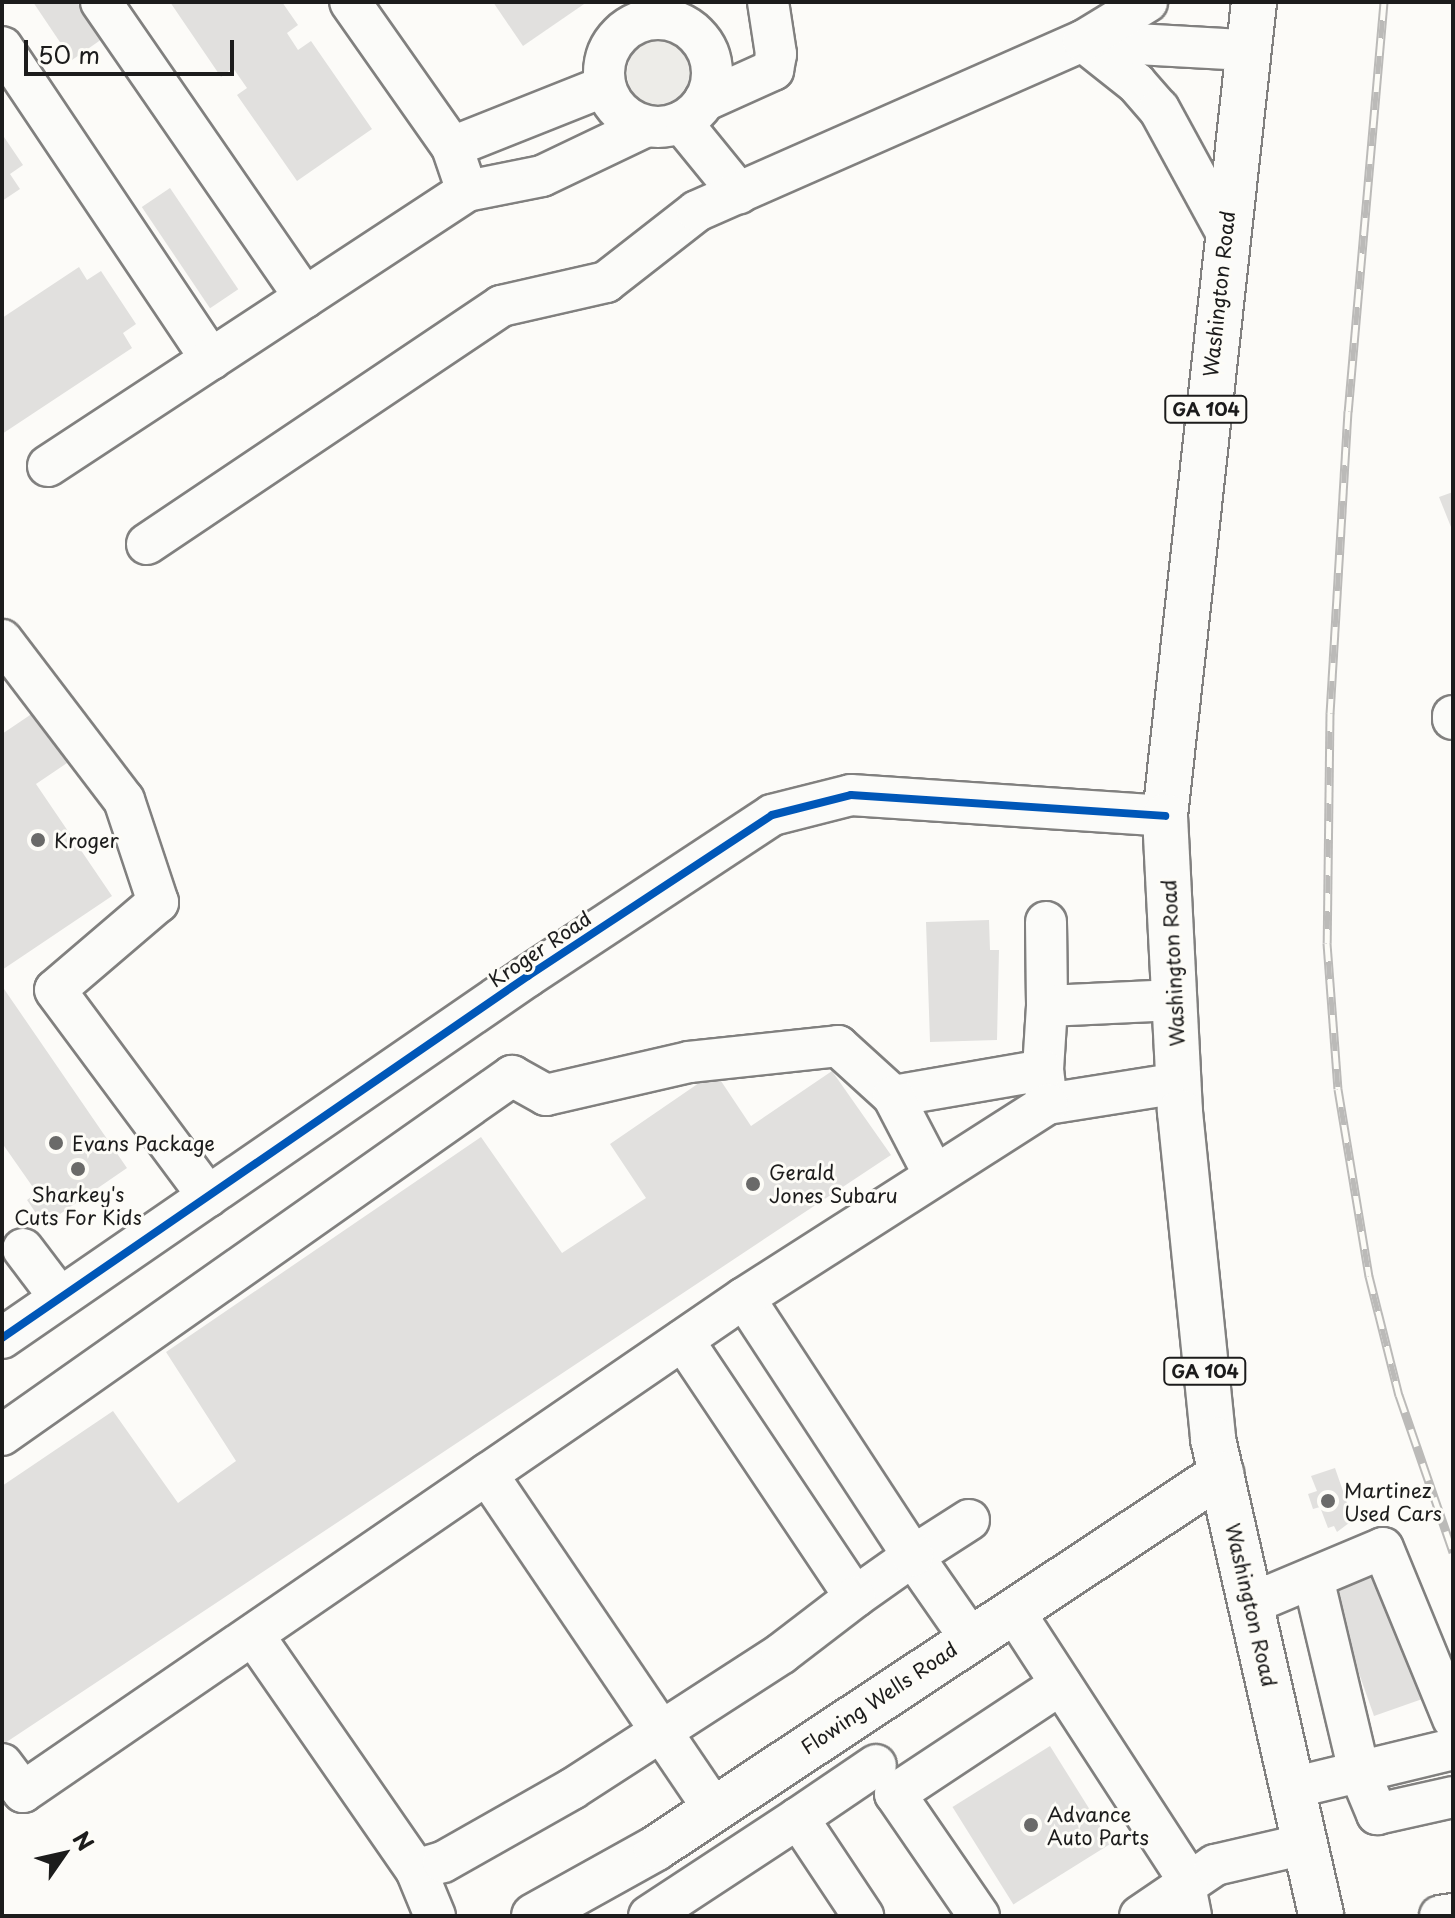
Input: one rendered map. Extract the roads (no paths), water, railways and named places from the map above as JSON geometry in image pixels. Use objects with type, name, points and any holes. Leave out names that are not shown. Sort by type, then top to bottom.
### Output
[{"type":"main road","name":"Washington Road","points":[[1254,2],[1226,232],[1165,816],[1179,1083],[1205,1368],[1221,1474],[1321,1916]]},
{"type":"main road","name":"Flowing Wells Road","points":[[534,1916],[714,1809],[1221,1474]]},
{"type":"street","points":[[101,2],[305,298]]},
{"type":"street","points":[[350,2],[452,147],[467,191]]},
{"type":"street","points":[[48,466],[467,191],[542,176],[773,70],[776,54],[768,2]]},
{"type":"street","points":[[147,544],[501,306],[606,282],[697,211],[1083,41],[1147,2]]},
{"type":"street","points":[[677,116],[712,67],[707,49],[682,24],[665,19],[648,19],[617,36],[606,60],[605,86],[620,112],[677,116],[739,193]]},
{"type":"street","points":[[1083,41],[1246,50]]},
{"type":"street","points":[[1083,41],[1136,83],[1159,109],[1226,232]]},
{"type":"street","points":[[2,47],[211,359]]},
{"type":"street","points":[[452,147],[605,86]]},
{"type":"street","points":[[540,112],[562,167]]},
{"type":"street","points":[[2,640],[124,800],[158,902],[55,990],[208,1196]]},
{"type":"street","name":"Kroger Road","points":[[2,1338],[772,815],[851,795],[1165,816]]},
{"type":"street","points":[[1045,1087],[1046,922]]},
{"type":"street","points":[[1047,1006],[1175,1000]]},
{"type":"street","points":[[2,1435],[512,1076],[546,1095],[689,1062],[838,1046],[893,1096],[933,1173]]},
{"type":"street","points":[[893,1096],[1179,1083]]},
{"type":"street","points":[[2,1764],[23,1792],[744,1298],[933,1173],[1045,1087]]},
{"type":"street","points":[[23,1249],[60,1298]]},
{"type":"street","points":[[744,1298],[970,1638]]},
{"type":"street","points":[[683,1340],[855,1597]]},
{"type":"street","points":[[487,1474],[714,1809]]},
{"type":"street","points":[[416,1870],[443,1862],[663,1731],[782,1653],[855,1597],[969,1520]]},
{"type":"street","points":[[1250,1604],[1383,1548],[1453,1719]]},
{"type":"street","points":[[1313,1578],[1359,1771],[1377,1814],[1453,1797]]},
{"type":"street","points":[[1013,1610],[1182,1870],[1188,1902]]},
{"type":"street","points":[[254,1636],[416,1870],[435,1916]]},
{"type":"street","points":[[649,1916],[798,1818],[885,1780],[1061,1684]]},
{"type":"street","points":[[847,1720],[979,1916]]},
{"type":"street","points":[[1292,1788],[1453,1749]]},
{"type":"street","points":[[798,1818],[863,1916]]},
{"type":"street","points":[[1140,1916],[1188,1902],[1215,1865],[1305,1844]]},
{"type":"street","points":[[1440,1916],[1453,1914]]},
{"type":"railway","points":[[1384,2],[1348,411],[1330,713],[1327,943],[1338,1089],[1369,1276],[1399,1395],[1453,1552]]},
{"type":"place","name":"Kroger","points":[[38,840]]},
{"type":"place","name":"Evans Package","points":[[56,1143]]},
{"type":"place","name":"Sharkey's Cuts For Kids","points":[[78,1169]]},
{"type":"place","name":"Gerald Jones Subaru","points":[[753,1184]]},
{"type":"place","name":"Martinez Used Cars","points":[[1328,1501]]},
{"type":"place","name":"Advance Auto Parts","points":[[1031,1825]]}]
